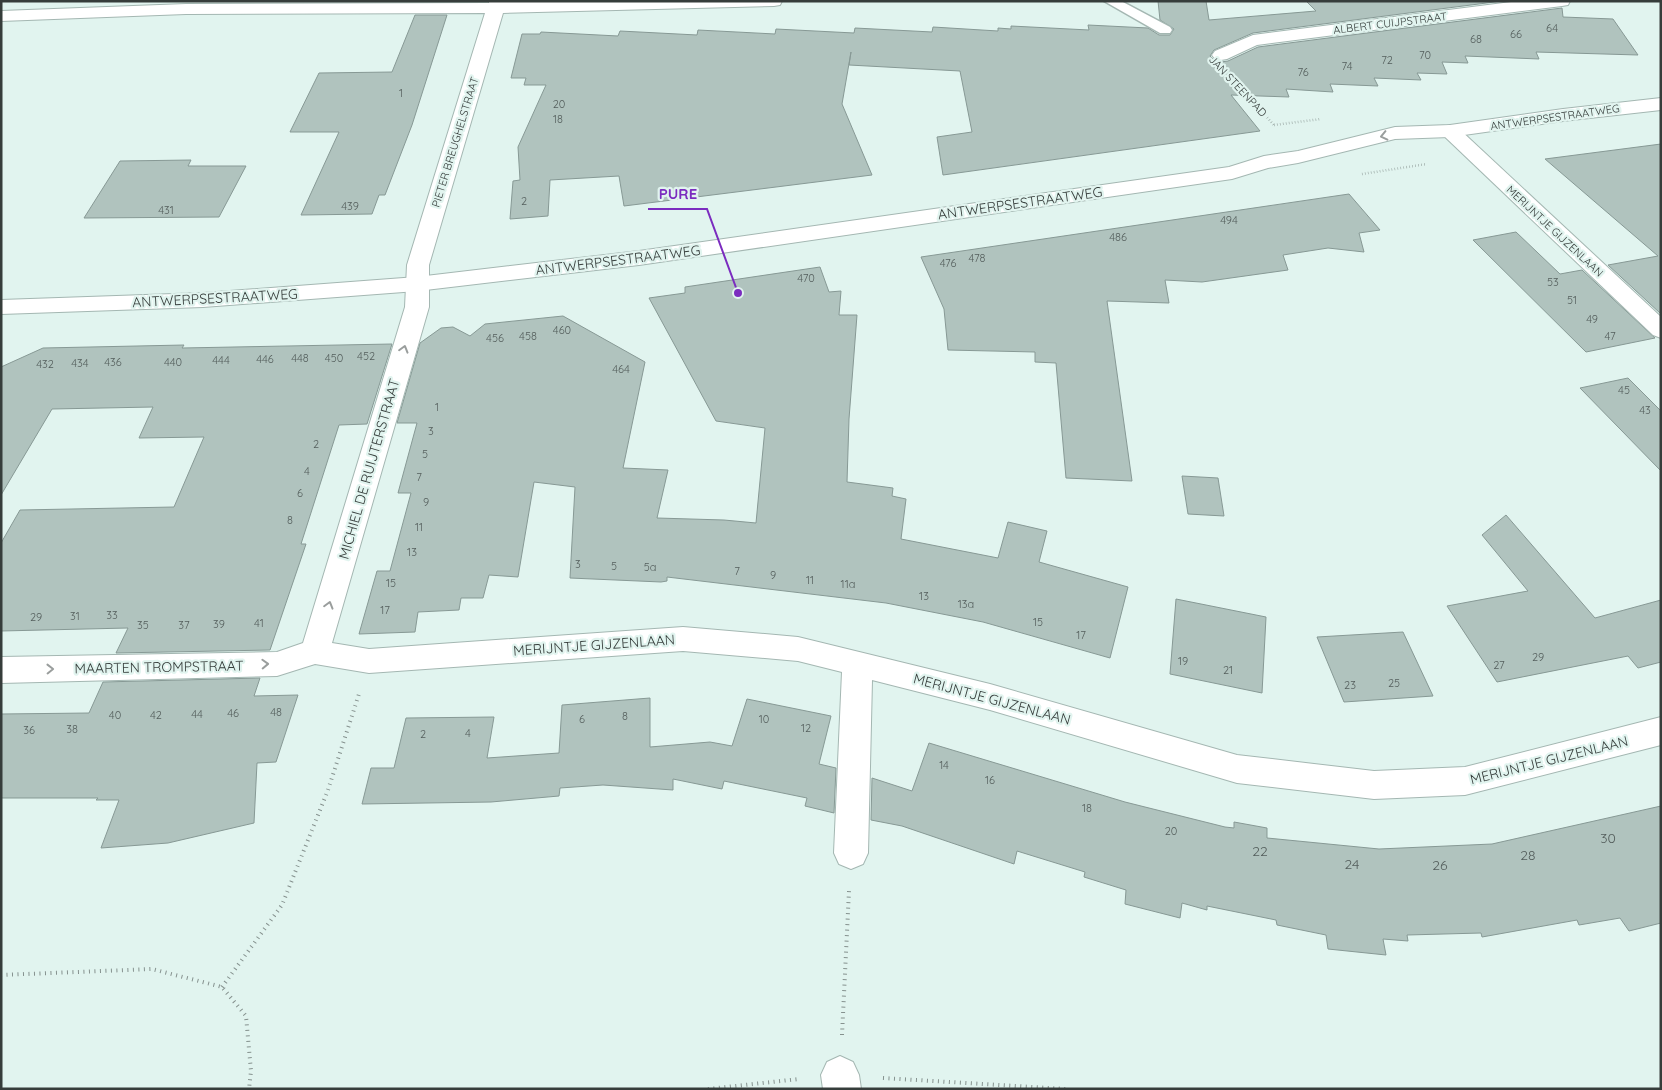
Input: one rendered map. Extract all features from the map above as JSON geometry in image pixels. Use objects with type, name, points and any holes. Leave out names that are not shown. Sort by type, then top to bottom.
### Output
[{"type":"street","points":[[1,16],[213,4],[497,4],[774,1]]},
{"type":"street","name":"ALBERT CUIJPSTRAAT","points":[[1221,55],[1253,40],[1562,1]]},
{"type":"street","name":"PIETER BREUGHELSTRAAT","points":[[417,284],[418,265],[497,4]]},
{"type":"street","name":"ANTWERPSESTRAATWEG","points":[[1232,173],[1264,162],[1298,157],[1395,133],[1450,131],[1563,115],[1661,104]]},
{"type":"street","name":"ANTWERPSESTRAATWEG","points":[[1,307],[203,300],[417,284],[638,258],[1232,173],[1271,174],[1307,170],[1337,164],[1450,131]]},
{"type":"street","name":"MERIJNTJE GIJZENLAAN","points":[[1450,131],[1661,330]]},
{"type":"street","name":"MICHIEL DE RUIJTERSTRAAT","points":[[315,652],[416,307],[417,284]]},
{"type":"street","name":"MERIJNTJE GIJZENLAAN","points":[[315,652],[369,661],[683,639],[798,649],[990,697],[1237,769],[1374,785],[1465,781],[1661,731]]},
{"type":"street","name":"MAARTEN TROMPSTRAAT","points":[[1,670],[277,664],[315,652]]},
{"type":"street","points":[[851,853],[857,664]]},
{"type":"lane","points":[[1111,1],[1164,30]]},
{"type":"path","name":"JAN STEENPAD","points":[[1231,77],[1293,147],[1298,157]]},
{"type":"path","points":[[222,987],[282,905],[328,790],[369,661]]},
{"type":"path","points":[[841,1082],[851,853]]},
{"type":"path","points":[[1,975],[152,969],[222,987],[246,1016],[251,1071],[249,1089]]},
{"type":"path","points":[[708,1089],[841,1082],[1066,1089]]},
{"type":"building","points":[[1158,1],[1206,1],[1209,20],[1316,11],[1306,1],[1502,1],[1253,33],[1214,50],[1210,56],[1215,61],[1221,62],[1228,61],[1258,47],[1562,8],[1563,17],[1613,19],[1638,55],[1536,52],[1539,59],[1465,56],[1468,63],[1442,62],[1447,74],[1417,73],[1421,80],[1374,78],[1378,86],[1330,84],[1333,92],[1286,89],[1289,97],[1231,95],[1260,131],[943,175],[937,137],[972,132],[960,71],[849,65],[851,52],[842,104],[872,175],[624,206],[619,176],[550,180],[548,216],[510,219],[513,181],[520,180],[518,147],[546,85],[524,85],[526,78],[511,78],[522,34],[540,34],[541,32],[618,36],[620,31],[697,35],[698,30],[775,34],[776,29],[854,33],[855,28],[932,32],[933,27],[998,31],[998,28],[1011,29],[1011,26],[1089,30],[1088,25],[1148,28],[1159,35],[1170,35],[1174,29],[1160,20]]},
{"type":"building","points":[[415,15],[447,15],[412,125],[385,195],[379,195],[372,214],[301,215],[339,132],[290,132],[319,73],[392,72]]},
{"type":"building","points":[[1661,144],[1661,314],[1608,265],[1658,256],[1545,159]]},
{"type":"building","points":[[191,160],[188,166],[246,166],[219,217],[84,218],[120,161]]},
{"type":"building","points":[[1349,194],[1380,230],[1359,233],[1364,252],[1328,248],[1283,255],[1288,270],[1202,282],[1165,280],[1169,303],[1107,301],[1132,481],[1066,478],[1056,363],[1035,362],[1035,352],[948,350],[944,309],[921,257]]},
{"type":"building","points":[[1516,232],[1560,274],[1582,270],[1655,338],[1586,352],[1473,240]]},
{"type":"building","points":[[820,267],[829,292],[841,291],[839,315],[857,315],[849,419],[847,482],[893,488],[892,496],[906,499],[901,539],[998,558],[1008,522],[1047,531],[1039,562],[1128,587],[1110,658],[983,622],[886,603],[667,577],[667,581],[661,582],[570,578],[575,487],[534,482],[518,577],[489,575],[483,598],[461,598],[459,610],[418,612],[415,632],[359,634],[377,571],[390,571],[411,493],[398,493],[417,423],[397,423],[420,343],[441,328],[453,327],[470,336],[485,324],[563,316],[645,362],[623,468],[668,470],[657,518],[756,523],[765,428],[716,421],[649,298],[685,293],[685,287]]},
{"type":"building","points":[[392,344],[367,424],[339,425],[301,544],[306,544],[270,650],[116,653],[128,628],[1,631],[1,543],[20,510],[174,507],[204,437],[139,438],[153,407],[52,409],[1,495],[1,367],[43,348],[184,345],[182,348]]},
{"type":"building","points":[[1628,378],[1661,411],[1661,471],[1580,388]]},
{"type":"building","points":[[1182,476],[1218,478],[1224,516],[1188,514]]},
{"type":"building","points":[[1506,515],[1595,618],[1661,600],[1661,662],[1638,668],[1628,656],[1497,682],[1447,606],[1528,591],[1482,535]]},
{"type":"building","points":[[1176,599],[1266,617],[1262,693],[1170,674]]},
{"type":"building","points":[[1403,632],[1433,696],[1344,702],[1317,637]]},
{"type":"building","points":[[260,678],[254,696],[298,695],[276,762],[257,763],[254,823],[168,843],[101,848],[119,800],[96,800],[98,798],[1,798],[1,714],[89,713],[103,682]]},
{"type":"building","points":[[650,698],[650,747],[710,742],[732,746],[747,699],[831,716],[819,764],[836,768],[834,813],[805,806],[807,798],[724,781],[722,789],[673,779],[673,790],[603,785],[560,788],[559,796],[491,802],[362,804],[371,768],[394,768],[406,718],[494,717],[487,758],[559,753],[562,705]]},
{"type":"building","points":[[929,743],[1125,802],[1225,827],[1234,828],[1234,822],[1267,828],[1267,838],[1379,849],[1492,844],[1661,806],[1661,923],[1629,931],[1620,918],[1579,925],[1577,920],[1482,937],[1481,933],[1407,935],[1408,941],[1383,939],[1386,955],[1328,949],[1326,935],[1277,925],[1276,920],[1207,906],[1207,910],[1182,903],[1180,918],[1125,904],[1126,890],[1084,877],[1085,872],[1017,851],[1014,864],[902,826],[871,820],[872,778],[912,791]]},
{"type":"place","name":"PURE","points":[[738,293]]}]
